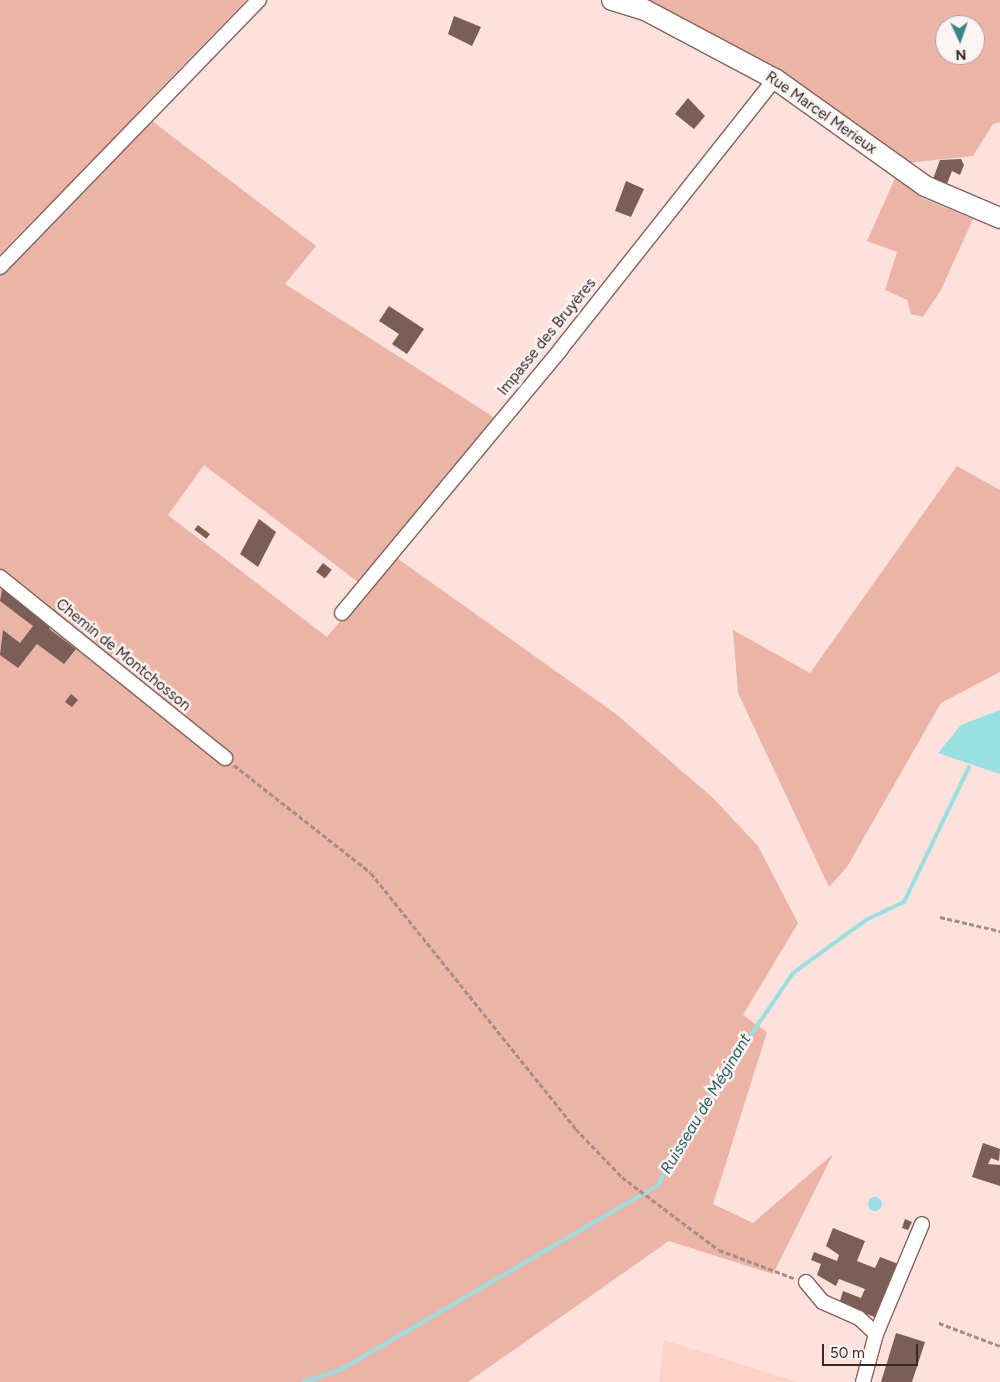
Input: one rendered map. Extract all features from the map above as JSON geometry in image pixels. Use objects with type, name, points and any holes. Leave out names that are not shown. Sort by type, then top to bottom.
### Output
[{"type":"main road","name":"Rue Marcel Merieux","points":[[612,0],[645,10],[775,79],[925,186],[1000,218]]},
{"type":"street","points":[[0,268],[259,0]]},
{"type":"street","name":"Impasse des Bruyères","points":[[342,613],[560,350],[775,79]]},
{"type":"street","name":"Chemin de Montchosson","points":[[0,577],[225,758]]},
{"type":"street","points":[[863,1382],[876,1334],[922,1224]]},
{"type":"street","points":[[806,1282],[823,1302],[859,1318],[876,1334]]},
{"type":"path","points":[[225,758],[371,873],[576,1129],[622,1176],[719,1250],[806,1282]]},
{"type":"path","points":[[940,917],[1000,931]]},
{"type":"path","points":[[939,1323],[1000,1346]]},
{"type":"shaded area","points":[[0,0],[246,0],[139,111],[316,246],[285,284],[495,418],[358,582],[204,465],[168,515],[327,637],[394,556],[616,714],[713,798],[758,846],[798,923],[743,1015],[767,1032],[713,1204],[753,1223],[833,1154],[773,1274],[669,1241],[468,1382],[0,1382],[0,256],[58,195],[0,254]]},
{"type":"shaded area","points":[[632,0],[1000,0],[1000,122],[993,124],[973,156],[905,163]]},
{"type":"shaded area","points":[[896,176],[920,197],[973,219],[941,290],[923,317],[911,314],[907,300],[885,290],[897,252],[867,241]]},
{"type":"shaded area","points":[[957,466],[1000,490],[1000,672],[941,703],[847,867],[829,887],[738,693],[733,630],[810,673]]},
{"type":"shaded area","points":[[664,1340],[797,1382],[659,1382]]},
{"type":"water","points":[[1000,710],[1000,774],[938,753],[961,725]]},
{"type":"water","points":[[872,1197],[878,1197],[882,1204],[878,1211],[872,1211],[868,1207],[868,1201]]},
{"type":"building","points":[[454,16],[481,27],[472,46],[448,34]]},
{"type":"building","points":[[688,98],[705,116],[694,129],[675,114]]},
{"type":"building","points":[[961,159],[964,165],[960,175],[952,171],[947,184],[933,179],[940,160]]},
{"type":"building","points":[[626,181],[644,189],[631,217],[615,211]]},
{"type":"building","points":[[389,306],[424,329],[407,354],[392,344],[399,334],[379,321]]},
{"type":"building","points":[[259,519],[276,532],[258,567],[240,554]]},
{"type":"building","points":[[198,525],[210,534],[206,539],[194,530]]},
{"type":"building","points":[[323,563],[332,570],[325,578],[316,572]]},
{"type":"building","points":[[3,585],[53,623],[49,629],[76,649],[64,664],[37,644],[18,668],[0,655],[3,630],[20,643],[33,626],[0,601]]},
{"type":"building","points":[[71,694],[78,700],[72,707],[65,702]]},
{"type":"building","points":[[983,1143],[1000,1149],[999,1161],[991,1158],[988,1164],[1000,1165],[1000,1186],[972,1177]]},
{"type":"building","points":[[905,1219],[912,1222],[908,1230],[902,1228]]},
{"type":"building","points":[[833,1228],[865,1241],[857,1261],[875,1268],[880,1257],[901,1265],[880,1319],[839,1304],[843,1291],[861,1298],[865,1289],[839,1279],[836,1286],[817,1275],[821,1264],[811,1260],[814,1252],[837,1261],[839,1255],[826,1246]]},
{"type":"building","points":[[896,1333],[925,1342],[912,1382],[881,1382]]},
{"type":"waterway","name":"Ruisseau de Méginant","points":[[303,1382],[342,1369],[658,1185],[688,1128],[793,973],[866,920],[904,902],[969,767]]}]
